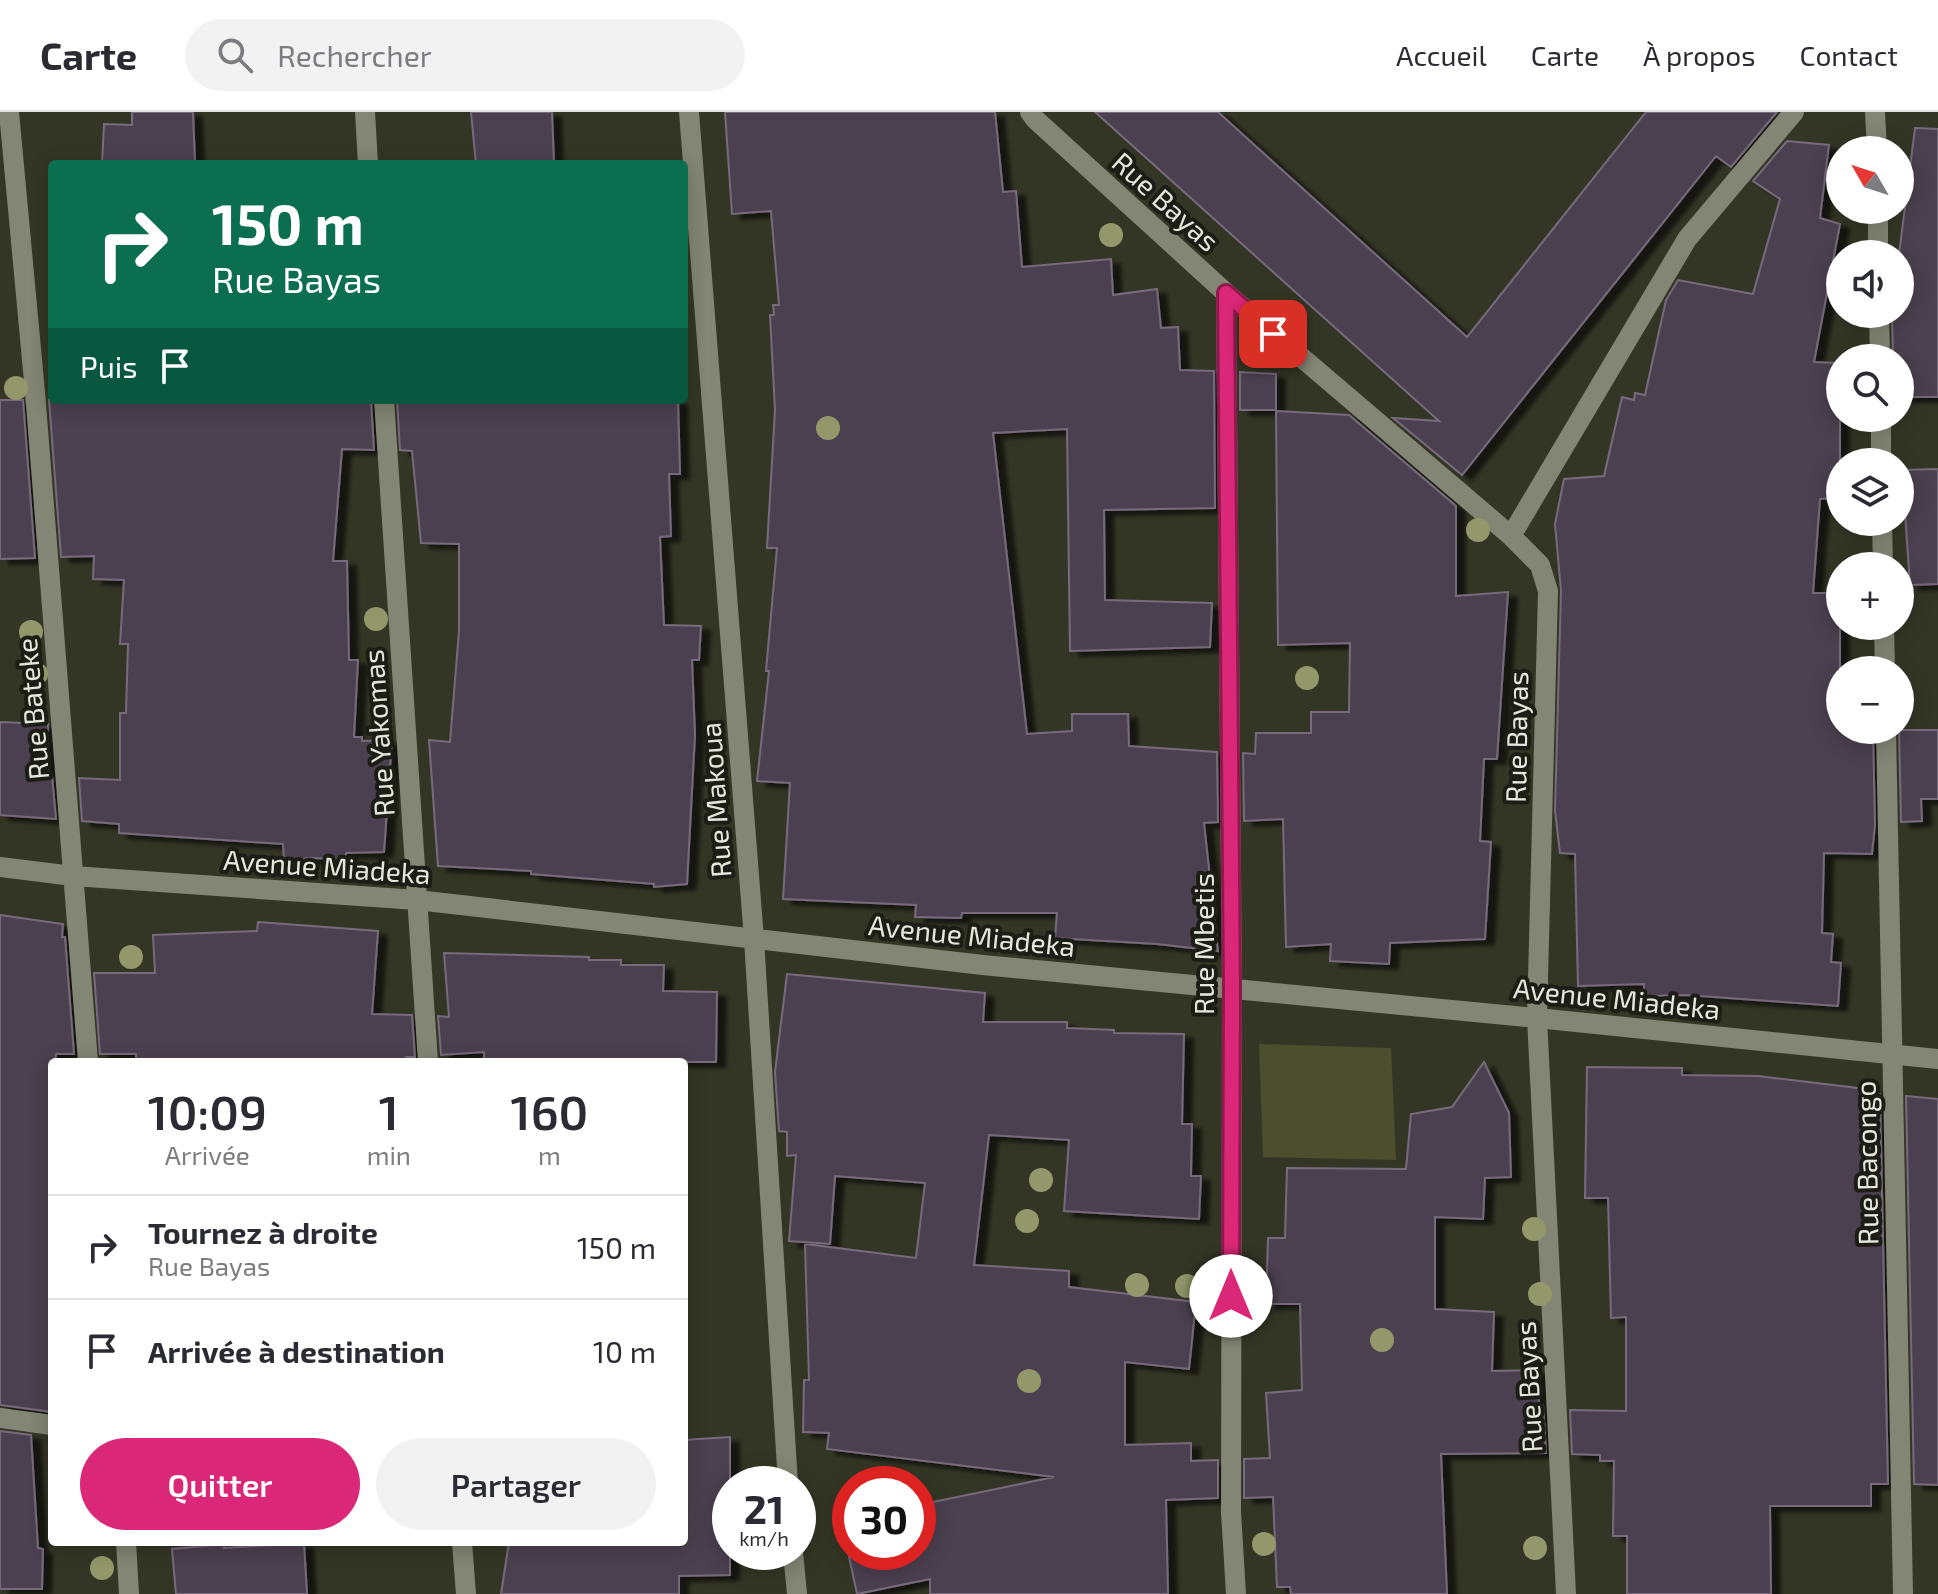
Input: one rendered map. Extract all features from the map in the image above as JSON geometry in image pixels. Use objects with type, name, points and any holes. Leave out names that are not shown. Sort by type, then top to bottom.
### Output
[{"type":"street","name":"Rue Bateke","points":[[9,112],[88,1058]]},
{"type":"street","points":[[365,112],[368,160]]},
{"type":"street","name":"Rue Makoua","points":[[689,112],[754,939],[787,1466]]},
{"type":"street","name":"Rue Bayas","points":[[1030,112],[1226,293],[1511,536],[1540,565],[1548,591],[1537,1018],[1566,1594]]},
{"type":"street","points":[[1511,536],[1687,239],[1794,112]]},
{"type":"street","points":[[1875,112],[1876,136]]},
{"type":"street","name":"Rue Mbetis","points":[[1226,293],[1232,989],[1231,1512],[1236,1594]]},
{"type":"street","name":"Rue Yakomas","points":[[384,404],[428,1058]]},
{"type":"street","name":"Rue Bacongo","points":[[1886,744],[1903,1594]]},
{"type":"street","name":"Avenue Miadeka","points":[[0,867],[73,876],[417,900],[983,965],[1938,1059]]},
{"type":"street","points":[[0,1418],[48,1424]]},
{"type":"street","points":[[126,1546],[129,1594]]},
{"type":"street","points":[[462,1546],[466,1594]]},
{"type":"street","points":[[795,1570],[797,1594]]},
{"type":"green space","points":[[1259,1044],[1391,1048],[1396,1160],[1263,1157]]},
{"type":"building","points":[[132,112],[193,112],[195,160],[102,160],[104,124],[132,125]]},
{"type":"building","points":[[471,112],[552,112],[554,160],[476,160]]},
{"type":"building","points":[[725,112],[995,112],[1003,192],[1016,191],[1022,267],[1111,259],[1113,295],[1157,289],[1161,328],[1178,327],[1180,370],[1214,371],[1215,508],[1104,510],[1105,600],[1212,603],[1210,647],[1070,651],[1067,429],[993,433],[1027,734],[1072,731],[1072,714],[1128,714],[1129,746],[1217,752],[1218,822],[1204,823],[1218,951],[1055,938],[1057,913],[962,913],[961,918],[915,917],[916,905],[783,899],[790,783],[757,781],[769,671],[766,671],[777,548],[767,548],[775,410],[770,315],[774,315],[773,305],[779,305],[771,211],[732,214]]},
{"type":"building","points":[[1095,112],[1218,112],[1467,337],[1646,112],[1777,112],[1731,167],[1716,156],[1462,475],[1393,418],[1439,421]]},
{"type":"building","points":[[1915,128],[1938,129],[1938,397],[1914,397],[1914,344],[1893,344],[1892,328],[1914,328],[1914,240],[1901,240],[1903,224],[1914,224]]},
{"type":"building","points":[[1787,141],[1826,145],[1820,218],[1826,220],[1826,224],[1840,224],[1837,240],[1826,240],[1826,298],[1814,362],[1826,362],[1826,432],[1840,432],[1840,448],[1826,448],[1826,499],[1820,499],[1813,593],[1826,593],[1826,640],[1840,640],[1840,656],[1826,656],[1826,744],[1873,744],[1875,825],[1872,854],[1824,853],[1822,933],[1833,934],[1831,962],[1841,963],[1838,1006],[1686,995],[1644,996],[1644,984],[1578,986],[1575,854],[1560,853],[1555,811],[1561,591],[1555,524],[1564,479],[1604,476],[1622,397],[1634,400],[1635,393],[1645,395],[1666,300],[1678,280],[1753,294],[1780,199],[1753,181]]},
{"type":"building","points":[[1240,372],[1276,374],[1276,410],[1240,410]]},
{"type":"building","points":[[0,400],[23,400],[35,558],[0,559]]},
{"type":"building","points":[[49,404],[371,404],[374,450],[342,449],[333,561],[347,561],[349,660],[358,660],[354,737],[362,737],[362,741],[392,740],[384,852],[346,853],[345,859],[284,861],[283,844],[119,833],[119,824],[82,821],[79,778],[120,780],[120,713],[126,713],[128,644],[120,644],[124,580],[93,579],[94,556],[61,557]]},
{"type":"building","points":[[397,404],[678,404],[680,474],[669,474],[671,536],[660,537],[664,625],[701,626],[699,660],[692,660],[695,735],[687,884],[654,887],[654,884],[531,874],[531,871],[438,866],[429,740],[450,742],[459,631],[459,544],[421,543],[412,451],[400,450]]},
{"type":"building","points":[[1276,411],[1349,415],[1456,506],[1456,596],[1508,592],[1497,759],[1484,759],[1480,841],[1491,842],[1485,939],[1390,943],[1389,964],[1330,961],[1331,944],[1286,947],[1283,819],[1244,821],[1243,753],[1255,754],[1256,733],[1311,733],[1311,712],[1349,712],[1350,643],[1278,645]]},
{"type":"building","points":[[1938,469],[1938,584],[1914,585],[1914,552],[1908,552],[1907,536],[1914,536],[1914,470]]},
{"type":"building","points":[[0,722],[48,724],[48,775],[52,776],[56,819],[0,815]]},
{"type":"building","points":[[1914,730],[1938,730],[1938,799],[1921,799],[1922,821],[1901,822],[1899,744],[1914,744]]},
{"type":"building","points":[[0,915],[63,924],[74,1054],[56,1054],[56,1058],[48,1058],[48,1411],[0,1405]]},
{"type":"building","points":[[258,922],[378,931],[372,1014],[412,1015],[415,1057],[136,1058],[136,1054],[100,1054],[94,973],[155,973],[153,935],[257,931]]},
{"type":"building","points":[[444,953],[589,957],[589,960],[621,960],[621,965],[664,965],[663,991],[717,992],[716,1062],[688,1062],[688,1058],[484,1058],[484,1052],[441,1055],[438,1016],[449,1017]]},
{"type":"building","points":[[787,974],[985,993],[983,1022],[1067,1022],[1067,1028],[1114,1030],[1114,1033],[1184,1034],[1182,1124],[1192,1124],[1191,1176],[1201,1176],[1199,1219],[1064,1211],[1069,1140],[989,1135],[974,1265],[1069,1271],[1069,1287],[1196,1302],[1189,1369],[1125,1362],[1125,1445],[1191,1443],[1191,1461],[1218,1460],[1218,1498],[1166,1500],[1168,1594],[930,1594],[930,1579],[857,1594],[852,1570],[936,1570],[936,1501],[1054,1477],[827,1449],[829,1433],[803,1432],[804,1380],[809,1380],[805,1244],[916,1258],[925,1183],[835,1176],[830,1244],[789,1241],[796,1155],[787,1156],[787,1132],[779,1131],[775,1072]]},
{"type":"building","points":[[1484,1062],[1509,1113],[1511,1177],[1485,1178],[1483,1219],[1435,1217],[1435,1309],[1494,1312],[1492,1371],[1538,1370],[1546,1453],[1441,1454],[1447,1594],[1291,1594],[1290,1587],[1277,1587],[1273,1497],[1244,1498],[1244,1459],[1270,1458],[1266,1393],[1302,1390],[1300,1304],[1266,1304],[1268,1238],[1285,1238],[1287,1168],[1406,1169],[1411,1114],[1452,1107]]},
{"type":"building","points":[[1587,1067],[1682,1068],[1682,1075],[1758,1076],[1874,1090],[1874,1093],[1880,1094],[1888,1484],[1871,1484],[1871,1506],[1770,1506],[1771,1594],[1627,1594],[1627,1536],[1613,1536],[1614,1461],[1600,1461],[1600,1455],[1572,1454],[1570,1410],[1626,1411],[1626,1317],[1611,1318],[1608,1198],[1585,1198]]},
{"type":"building","points":[[1906,1096],[1938,1099],[1938,1485],[1914,1484]]},
{"type":"building","points":[[0,1431],[31,1435],[38,1548],[43,1549],[42,1589],[0,1589]]},
{"type":"building","points":[[730,1437],[730,1466],[712,1466],[712,1570],[730,1570],[730,1575],[679,1576],[679,1594],[501,1594],[508,1546],[688,1546],[688,1440]]},
{"type":"building","points":[[304,1546],[307,1594],[176,1594],[172,1549]]},
{"type":"route","points":[[1231,1296],[1232,989],[1226,293],[1273,334]]}]
